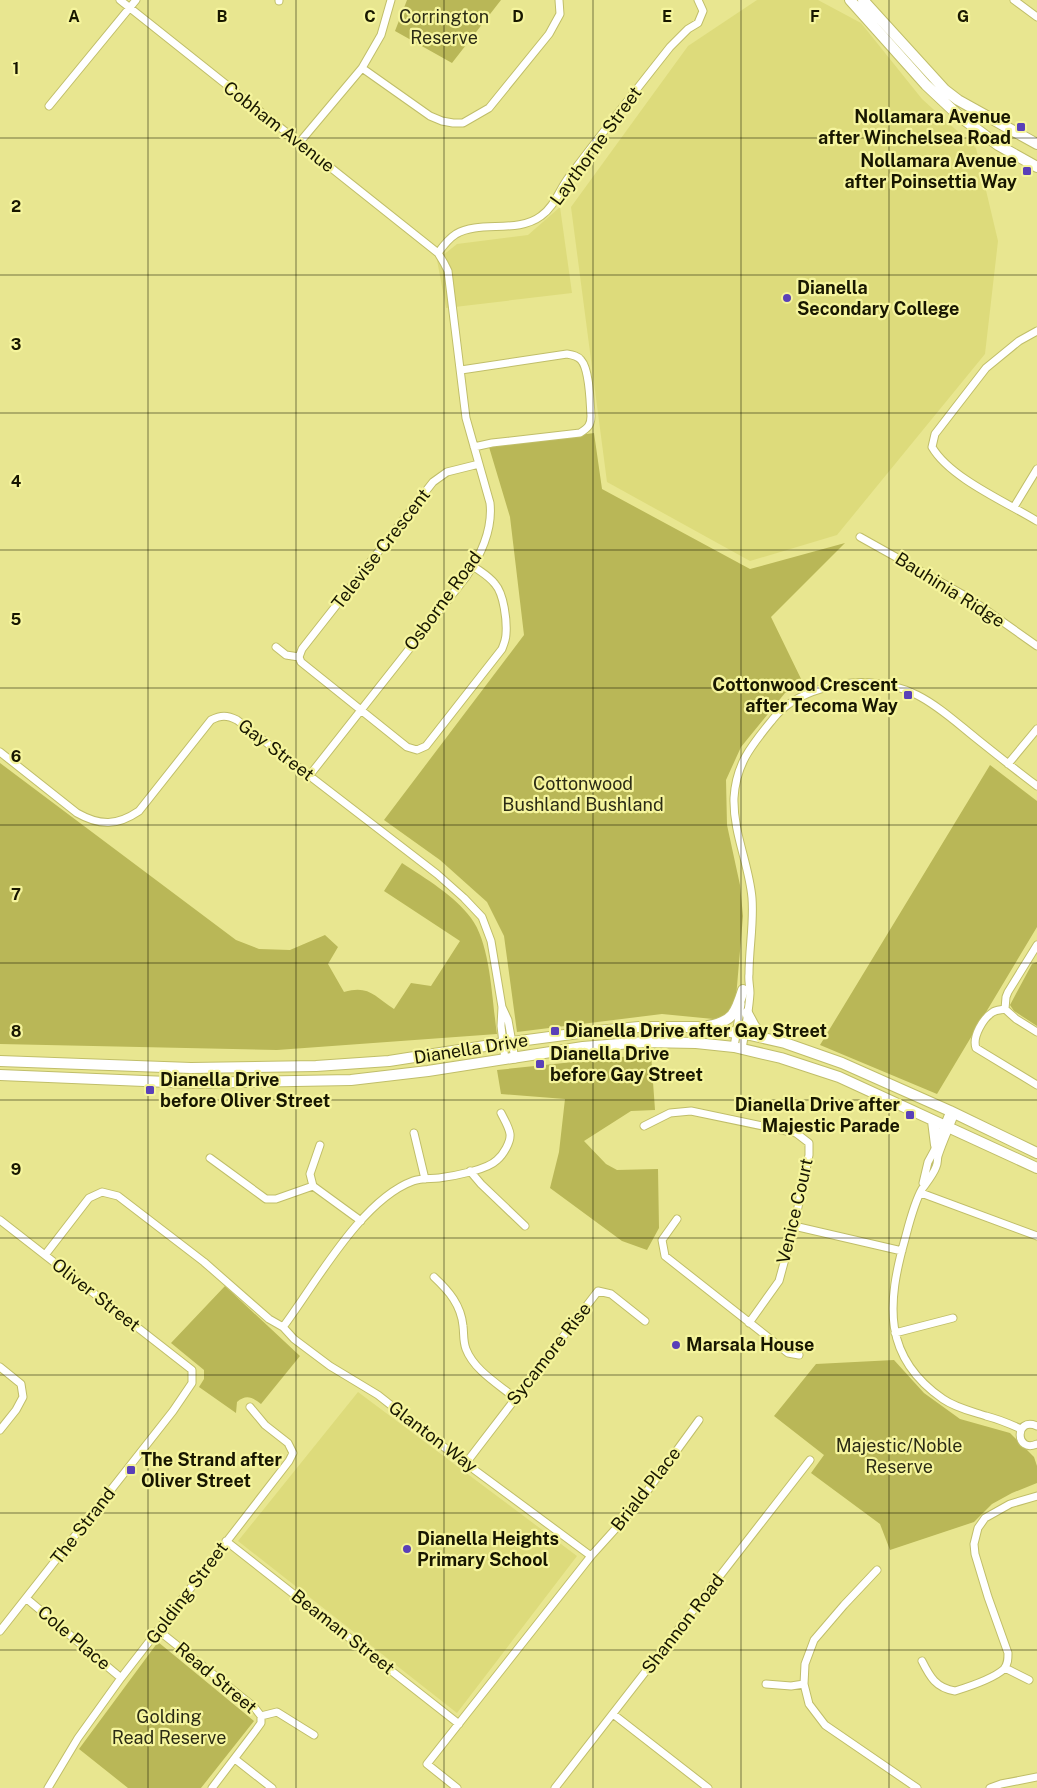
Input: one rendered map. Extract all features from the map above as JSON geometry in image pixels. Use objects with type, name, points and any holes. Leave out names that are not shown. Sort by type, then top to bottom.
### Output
[{"type":"main road","points":[[850,0],[940,99],[1005,150],[1037,167]]},
{"type":"main road","points":[[864,0],[945,90],[958,100],[1037,144]]},
{"type":"main road","points":[[984,115],[980,126],[998,141],[1005,150]]},
{"type":"main road","points":[[697,1027],[717,1024],[730,1018],[736,1012],[743,990]]},
{"type":"main road","points":[[747,1013],[754,1026],[764,1038]]},
{"type":"main road","name":"Dianella Drive","points":[[0,1061],[190,1068],[316,1066],[389,1061],[587,1032],[639,1027],[697,1027],[764,1038],[842,1063],[953,1112],[1037,1153]]},
{"type":"main road","name":"Dianella Drive","points":[[0,1076],[192,1083],[342,1080],[400,1075],[584,1047],[644,1042],[696,1043],[738,1048],[781,1058],[838,1077],[1037,1168]]},
{"type":"main road","points":[[933,1121],[936,1145]]},
{"type":"street","name":"Cobham Avenue","points":[[120,0],[438,253]]},
{"type":"street","points":[[49,106],[136,0]]},
{"type":"street","points":[[300,143],[362,68],[381,35],[391,0]]},
{"type":"street","points":[[362,68],[430,116],[442,121],[463,123],[489,108],[549,34],[560,14],[559,0]]},
{"type":"street","name":"Laythorne Street","points":[[438,253],[450,238],[458,233],[468,230],[524,224],[538,218],[549,210],[568,179],[670,47],[688,29],[698,23],[703,11],[698,0]]},
{"type":"street","points":[[1014,0],[1037,17]]},
{"type":"street","name":"Osborne Road","points":[[309,776],[473,566],[486,538],[491,513],[490,503],[466,418],[450,281],[444,263],[438,253]]},
{"type":"street","points":[[1037,331],[1019,341],[986,368],[935,434],[932,447],[938,458],[963,477],[1037,521]]},
{"type":"street","points":[[460,370],[567,354],[576,356],[583,362],[586,372],[591,416],[588,428],[580,433],[492,443],[474,447]]},
{"type":"street","name":"Televise Crescent","points":[[299,658],[302,650],[434,482],[447,472],[479,464]]},
{"type":"street","points":[[1014,507],[1037,469]]},
{"type":"street","name":"Bauhinia Ridge","points":[[860,537],[969,598],[1037,646]]},
{"type":"street","points":[[276,647],[286,655],[299,658],[304,667],[360,711],[407,747],[417,750],[426,746],[502,649],[505,641],[506,633],[500,590],[490,578],[473,566]]},
{"type":"street","points":[[740,1034],[747,1013],[750,991],[748,975],[752,897],[734,817],[734,798],[741,763],[750,748],[777,714],[810,692],[834,684],[856,682],[889,685],[916,694],[944,712],[1037,786]]},
{"type":"street","name":"Gay Street","points":[[0,752],[77,813],[90,820],[106,823],[123,820],[139,811],[211,720],[219,716],[229,716],[237,720],[436,874],[464,898],[482,917],[491,941],[502,1007],[501,1026],[508,1043],[510,1059]]},
{"type":"street","points":[[1008,764],[1037,729]]},
{"type":"street","points":[[1005,1009],[1008,992],[1036,950]]},
{"type":"street","points":[[738,1048],[743,990],[748,975]]},
{"type":"street","points":[[1005,1009],[1016,1019],[1037,1032]]},
{"type":"street","points":[[1005,1009],[991,1014],[986,1020],[975,1038],[976,1048],[1037,1085]]},
{"type":"street","name":"Venice Court","points":[[644,1126],[670,1113],[691,1111],[796,1133],[809,1143],[809,1155],[794,1226],[779,1281],[749,1322]]},
{"type":"street","points":[[922,1190],[926,1166],[953,1112]]},
{"type":"street","points":[[283,1327],[332,1257],[361,1221],[382,1199],[413,1181],[442,1178],[488,1166],[498,1160],[506,1149],[510,1134],[501,1113]]},
{"type":"street","points":[[946,1128],[935,1170],[922,1190],[910,1221],[893,1291],[892,1317],[906,1359],[914,1372],[929,1388],[945,1400],[962,1409],[1021,1429]]},
{"type":"street","points":[[414,1133],[425,1179]]},
{"type":"street","points":[[320,1145],[310,1174],[312,1186],[361,1221]]},
{"type":"street","points":[[210,1158],[266,1199],[276,1199],[312,1186]]},
{"type":"street","points":[[470,1171],[525,1226]]},
{"type":"street","points":[[922,1190],[1037,1236]]},
{"type":"street","name":"Glanton Way","points":[[45,1255],[89,1198],[102,1192],[118,1196],[212,1268],[269,1319],[283,1327],[294,1339],[330,1366],[378,1395],[591,1556]]},
{"type":"street","points":[[677,1219],[662,1240],[665,1256],[788,1353],[800,1355]]},
{"type":"street","name":"Oliver Street","points":[[0,1220],[192,1370]]},
{"type":"street","points":[[794,1226],[902,1251]]},
{"type":"street","points":[[434,1277],[457,1303],[463,1325],[463,1339],[470,1358],[488,1377],[515,1398]]},
{"type":"street","name":"Sycamore Rise","points":[[466,1463],[598,1291],[611,1294],[645,1321]]},
{"type":"street","points":[[896,1333],[953,1318]]},
{"type":"street","points":[[0,1366],[21,1384],[23,1397],[16,1410],[0,1430]]},
{"type":"street","name":"The Strand","points":[[0,1631],[173,1411],[192,1384],[192,1370]]},
{"type":"street","name":"Golding Street","points":[[48,1788],[78,1738],[121,1678],[289,1461],[292,1453],[288,1443],[265,1425],[250,1407]]},
{"type":"street","name":"Briald Place","points":[[591,1556],[637,1505],[699,1420]]},
{"type":"street","points":[[1021,1429],[1029,1424],[1036,1424]]},
{"type":"street","points":[[1021,1429],[1020,1437],[1023,1442],[1030,1446],[1037,1444]]},
{"type":"street","name":"Shannon Road","points":[[555,1788],[810,1460]]},
{"type":"street","points":[[922,1661],[930,1678],[937,1685],[955,1691],[997,1674],[1005,1668],[1008,1661],[1008,1653],[988,1597],[975,1554],[974,1544],[978,1528],[985,1518],[1010,1504],[1037,1496]]},
{"type":"street","name":"Beaman Street","points":[[226,1541],[459,1724]]},
{"type":"street","points":[[457,1788],[427,1764],[591,1556]]},
{"type":"street","points":[[877,1570],[844,1604],[814,1640],[805,1664],[804,1684],[809,1704],[825,1725],[917,1788]]},
{"type":"street","name":"Cole Place","points":[[26,1598],[121,1678]]},
{"type":"street","name":"Read Street","points":[[159,1631],[254,1707],[261,1716],[261,1723],[212,1788]]},
{"type":"street","points":[[1005,1668],[1029,1680]]},
{"type":"street","points":[[766,1684],[779,1686],[804,1684]]},
{"type":"street","points":[[261,1716],[277,1712],[314,1735]]},
{"type":"street","points":[[613,1714],[708,1788]]},
{"type":"street","points":[[235,1759],[272,1788]]},
{"type":"street","points":[[990,1788],[1037,1777]]},
{"type":"shaded area","name":"Dianella Secondary College","points":[[757,0],[818,0],[861,23],[922,99],[976,148],[998,241],[985,354],[837,535],[750,561],[607,482],[571,207],[688,46]]},
{"type":"shaded area","points":[[560,207],[572,293],[446,308],[437,260],[457,244],[528,235]]},
{"type":"shaded area","name":"Dianella Heights Primary School","points":[[358,1392],[577,1556],[457,1713],[238,1541]]},
{"type":"green space","name":"Corrington Reserve","points":[[407,0],[501,0],[452,63],[395,31]]},
{"type":"green space","name":"Cottonwood Bushland Bushland","points":[[594,433],[602,489],[750,569],[845,543],[771,617],[804,685],[785,693],[741,747],[726,780],[727,825],[740,885],[743,916],[734,1021],[662,1014],[517,1032],[504,936],[487,902],[440,860],[384,820],[524,635],[510,517],[489,447]]},
{"type":"green space","points":[[0,763],[236,940],[259,949],[290,950],[325,935],[338,947],[328,964],[344,992],[353,990],[366,991],[394,1009],[411,983],[431,986],[460,941],[384,891],[402,863],[456,902],[471,918],[478,929],[487,958],[497,1034],[277,1050],[0,1044]]},
{"type":"green space","points":[[990,765],[1037,801],[1037,927],[937,1094],[820,1045]]},
{"type":"green space","points":[[1037,962],[1037,1026],[1014,1011],[1010,1005],[1032,964]]},
{"type":"green space","points":[[651,1054],[655,1110],[631,1111],[584,1141],[606,1164],[617,1170],[658,1169],[659,1228],[647,1250],[622,1241],[550,1188],[559,1152],[565,1099],[501,1094],[497,1070]]},
{"type":"green space","points":[[225,1286],[300,1356],[261,1404],[252,1398],[243,1398],[237,1402],[236,1413],[199,1387],[204,1379],[204,1370],[171,1343]]},
{"type":"green space","name":"Majestic/Noble Reserve","points":[[894,1360],[924,1393],[960,1419],[1010,1433],[1034,1457],[1037,1466],[1037,1483],[1012,1493],[992,1504],[974,1522],[890,1550],[880,1524],[811,1473],[824,1455],[774,1416],[816,1364]]},
{"type":"green space","name":"Golding Read Reserve","points":[[158,1642],[254,1721],[201,1788],[128,1788],[79,1749]]},
{"type":"place","name":"Nollamara Avenue after Winchelsea Road","points":[[1021,127]]},
{"type":"place","name":"Nollamara Avenue after Poinsettia Way","points":[[1027,171]]},
{"type":"place","name":"Dianella Secondary College","points":[[787,298]]},
{"type":"place","name":"Cottonwood Crescent after Tecoma Way","points":[[908,695]]},
{"type":"place","name":"Dianella Drive after Gay Street","points":[[555,1031]]},
{"type":"place","name":"Dianella Drive before Gay Street","points":[[540,1064]]},
{"type":"place","name":"Dianella Drive before Oliver Street","points":[[150,1090]]},
{"type":"place","name":"Dianella Drive after Majestic Parade","points":[[910,1115]]},
{"type":"place","name":"Marsala House","points":[[676,1345]]},
{"type":"place","name":"The Strand after Oliver Street","points":[[131,1470]]},
{"type":"place","name":"Dianella Heights Primary School","points":[[407,1549]]}]
